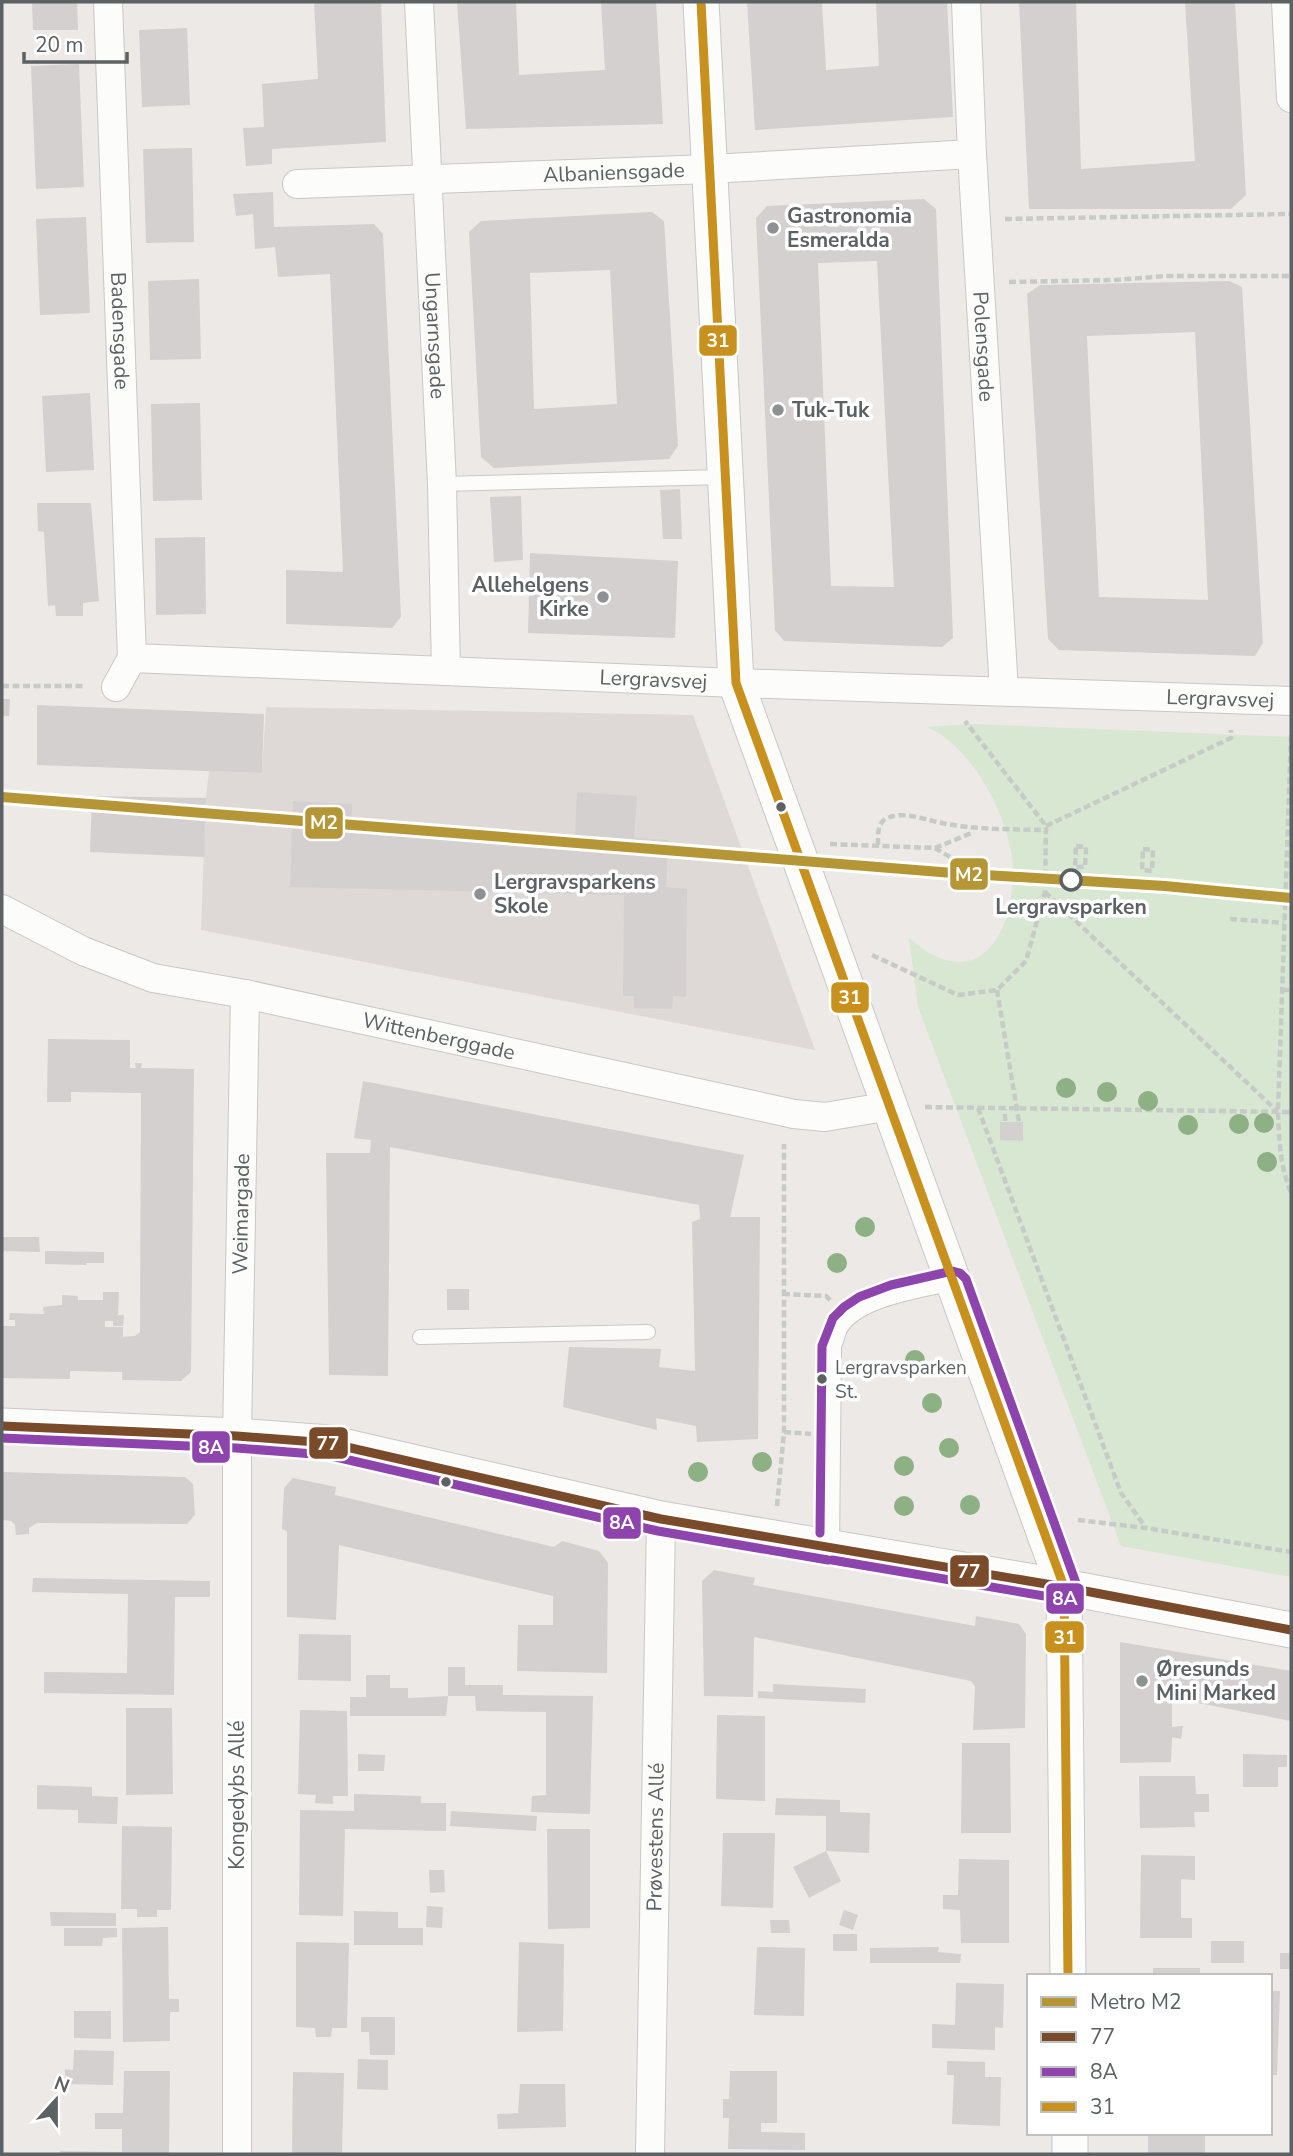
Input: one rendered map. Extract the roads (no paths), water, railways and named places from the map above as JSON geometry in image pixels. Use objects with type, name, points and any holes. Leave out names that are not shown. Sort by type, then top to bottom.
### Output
[{"type":"street","name":"Badensgade","points":[[108,2],[132,658]]},
{"type":"street","name":"Ungarnsgade","points":[[419,2],[442,484],[446,671]]},
{"type":"street","points":[[701,2],[736,683],[1065,1587],[1068,1974]]},
{"type":"street","name":"Polensgade","points":[[966,2],[972,154],[1004,691]]},
{"type":"street","points":[[1286,2],[1291,98]]},
{"type":"street","name":"Albaniensgade","points":[[297,184],[710,169],[972,154]]},
{"type":"street","name":"Lergravsvej","points":[[132,658],[736,683],[1291,701]]},
{"type":"street","points":[[116,687],[132,658]]},
{"type":"street","name":"Wittenberggade","points":[[2,909],[83,951],[153,978],[245,994],[785,1113],[825,1117],[890,1106]]},
{"type":"street","name":"Weimargade","points":[[237,1436],[245,994]]},
{"type":"street","points":[[2,1426],[237,1436],[329,1443],[661,1519],[1065,1587],[1291,1630]]},
{"type":"street","name":"Kongedybs Allé","points":[[237,1436],[237,2154]]},
{"type":"street","name":"Prøvestens Allé","points":[[650,2154],[661,1519]]},
{"type":"street","points":[[1070,2135],[1070,2154]]},
{"type":"lane","points":[[442,484],[726,477]]},
{"type":"lane","points":[[832,1548],[834,1346],[842,1326],[857,1312],[880,1302],[954,1283]]},
{"type":"lane","points":[[420,1337],[648,1332]]},
{"type":"metro line","name":"M2","points":[[2,797],[953,873],[1165,886],[1291,898]]},
{"type":"place","name":"Gastronomia Esmeralda","points":[[773,228]]},
{"type":"place","name":"Tuk-Tuk","points":[[778,410]]},
{"type":"place","name":"Allehelgens Kirke","points":[[603,597]]},
{"type":"place","name":"Lergravsparken","points":[[1071,880]]},
{"type":"place","name":"Lergravsparkens Skole","points":[[480,894]]},
{"type":"place","name":"Lergravsparken St.","points":[[822,1379]]},
{"type":"place","name":"Øresunds Mini Marked","points":[[1142,1681]]}]
